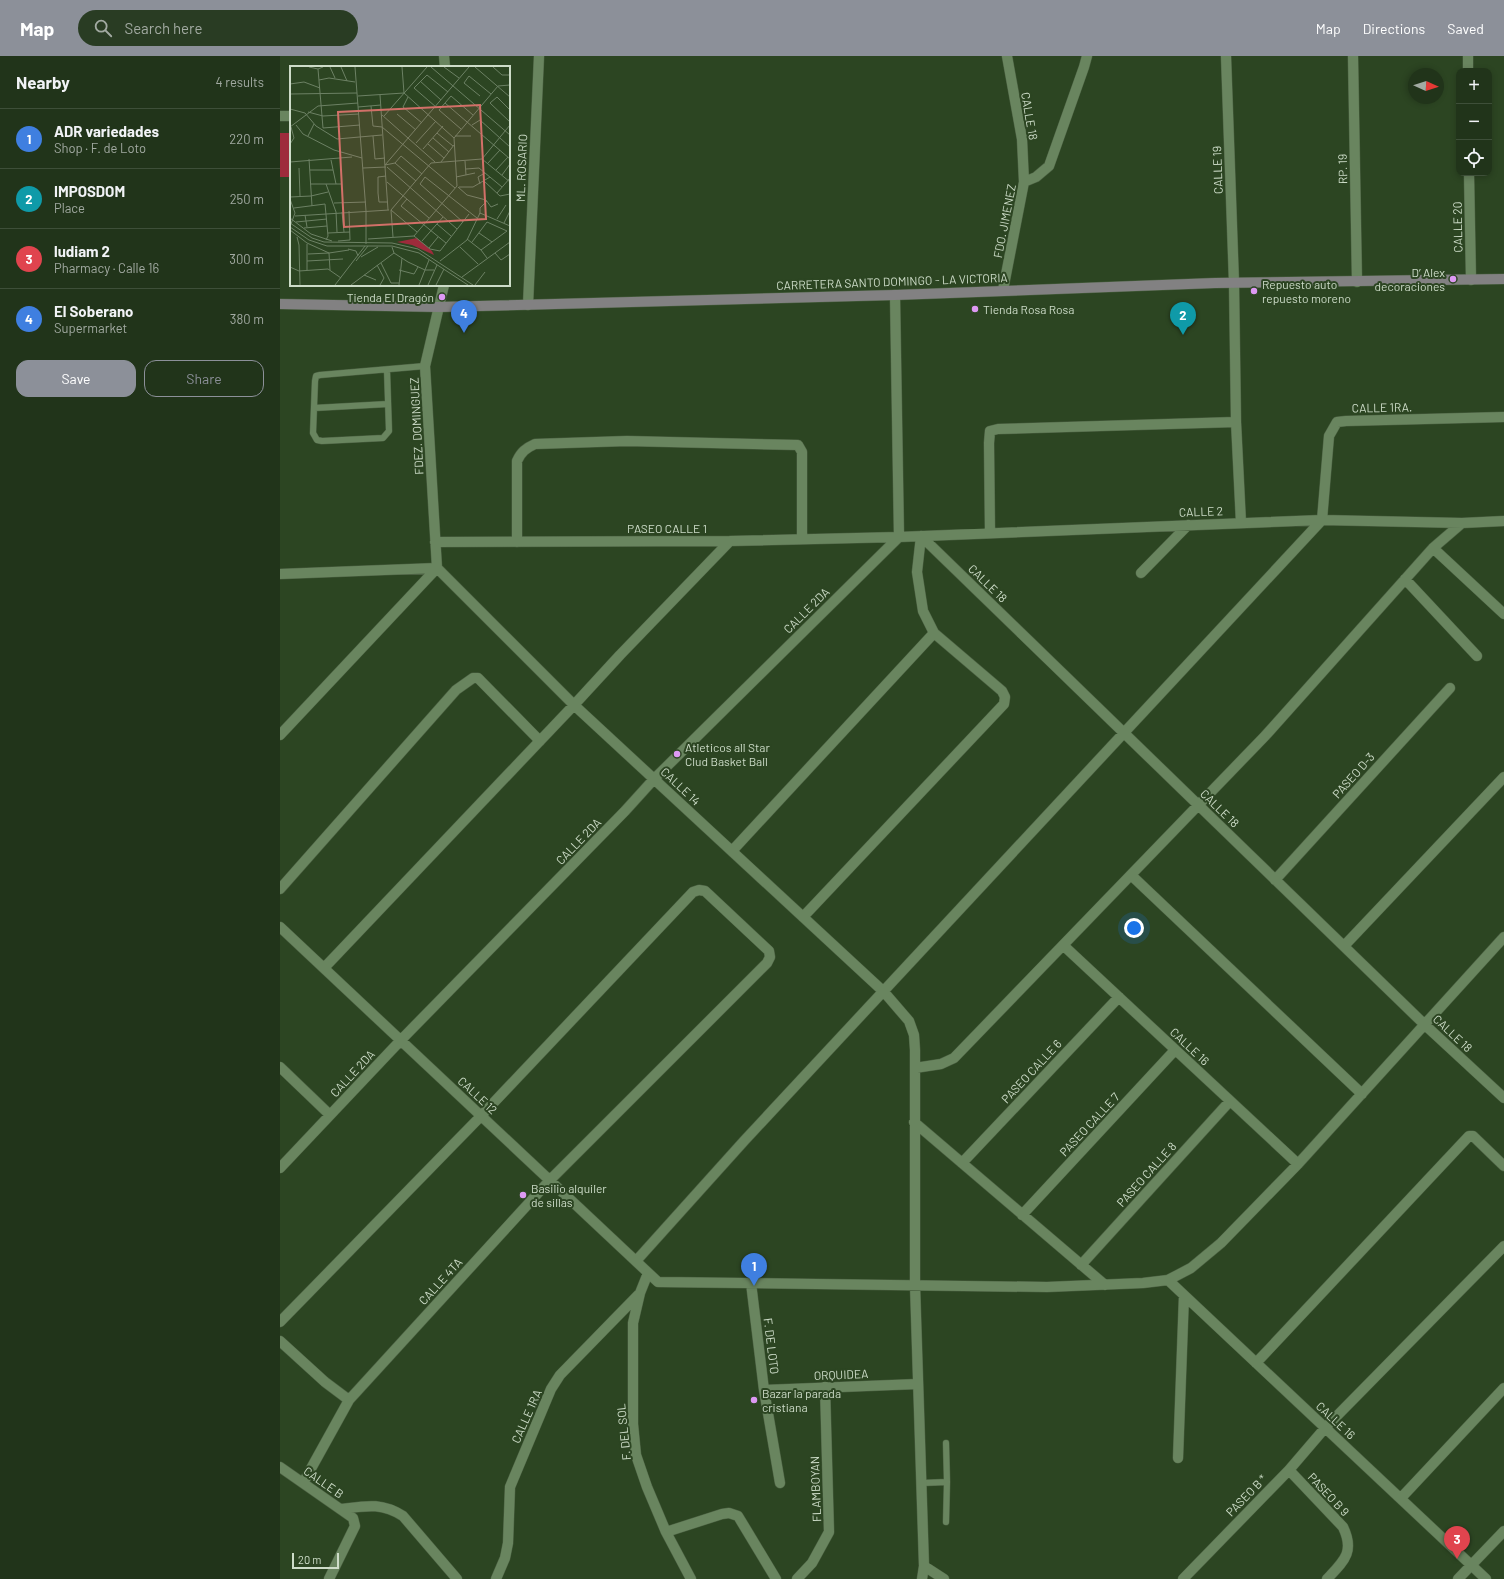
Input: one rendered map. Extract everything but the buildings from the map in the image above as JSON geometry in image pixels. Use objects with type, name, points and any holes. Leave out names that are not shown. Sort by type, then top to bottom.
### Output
[{"type":"main road","name":"CARRETERA SANTO DOMINGO - LA VICTORIA","points":[[280,304],[439,307],[1234,283],[1504,279]]},
{"type":"street","points":[[444,56],[445,66]]},
{"type":"street","name":"ML. ROSARIO","points":[[528,305],[539,56]]},
{"type":"street","name":"CALLE 18","points":[[1007,56],[1022,139],[1024,182]]},
{"type":"street","name":"FDO. JIMENEZ","points":[[1003,290],[1024,182],[1036,177],[1049,166],[1087,56]]},
{"type":"street","name":"CALLE 19","points":[[1226,56],[1234,283],[1236,422],[1241,523]]},
{"type":"street","name":"RP. 19","points":[[1353,56],[1357,282]]},
{"type":"street","points":[[1468,56],[1468,68]]},
{"type":"street","name":"CALLE 20","points":[[1469,176],[1471,280]]},
{"type":"street","name":"FDEZ. DOMINGUEZ","points":[[437,568],[425,366],[444,286]]},
{"type":"street","points":[[895,294],[899,536]]},
{"type":"street","name":"CALLE 1RA.","points":[[1322,520],[1329,436],[1337,422],[1504,417]]},
{"type":"street","points":[[990,533],[990,431],[998,429],[1236,422]]},
{"type":"street","points":[[517,542],[517,461],[526,448],[535,444],[627,441],[798,445],[802,452],[802,539]]},
{"type":"street","points":[[636,1261],[744,1141],[1322,520]]},
{"type":"street","name":"CALLE 2","points":[[899,536],[1322,520],[1462,523],[1504,521]]},
{"type":"street","points":[[922,1579],[924,1566],[922,1483],[914,1285],[915,1068],[941,1064],[954,1058],[1132,876],[1265,736],[1433,548],[1462,523]]},
{"type":"street","points":[[1141,573],[1188,525]]},
{"type":"street","name":"PASEO CALLE 1","points":[[435,542],[730,540],[899,536]]},
{"type":"street","name":"CALLE 2DA","points":[[280,1168],[401,1040],[620,817],[654,779],[899,536]]},
{"type":"street","points":[[803,917],[1004,704],[1005,697],[1002,691],[934,633],[923,611],[917,572],[920,536]]},
{"type":"street","name":"CALLE 18","points":[[920,536],[1424,1024],[1504,1098]]},
{"type":"street","points":[[324,968],[574,705],[620,654],[730,540]]},
{"type":"street","points":[[1433,548],[1504,614]]},
{"type":"street","points":[[280,574],[437,568]]},
{"type":"street","points":[[280,735],[437,568]]},
{"type":"street","name":"CALLE 14","points":[[437,568],[574,705],[884,992],[909,1020],[914,1035],[915,1068]]},
{"type":"street","points":[[1405,579],[1477,656]]},
{"type":"street","points":[[732,851],[934,633]]},
{"type":"street","points":[[280,889],[456,690],[473,678],[478,678],[540,741]]},
{"type":"street","name":"PASEO D-3","points":[[1275,880],[1450,688]]},
{"type":"street","points":[[1344,946],[1504,777]]},
{"type":"street","points":[[1132,876],[1362,1094]]},
{"type":"street","name":"CALLE 4TA","points":[[303,1483],[349,1400],[550,1180],[767,963],[770,957],[769,952],[705,891],[699,890],[693,892],[481,1116]]},
{"type":"street","name":"CALLE 12","points":[[280,927],[658,1282],[751,1283]]},
{"type":"street","points":[[751,1283],[1047,1287],[1143,1283],[1168,1280],[1191,1268],[1221,1243],[1298,1164],[1504,937]]},
{"type":"street","name":"CALLE 16","points":[[1064,946],[1298,1164]]},
{"type":"street","name":"PASEO CALLE 6","points":[[962,1163],[1119,997]]},
{"type":"street","name":"PASEO CALLE 7","points":[[1022,1215],[1175,1050]]},
{"type":"street","points":[[280,1067],[330,1115]]},
{"type":"street","name":"PASEO CALLE 8","points":[[1081,1265],[1230,1101]]},
{"type":"street","points":[[280,1322],[481,1116]]},
{"type":"street","points":[[914,1122],[1104,1285]]},
{"type":"street","points":[[1256,1363],[1468,1136],[1473,1136],[1504,1166]]},
{"type":"street","name":"PASEO B *","points":[[1183,1579],[1288,1470],[1325,1428],[1504,1246]]},
{"type":"street","name":"F. DEL SOL","points":[[648,1273],[640,1293],[633,1323],[633,1424],[636,1455],[647,1487],[686,1577]]},
{"type":"street","name":"CALLE 16","points":[[1168,1280],[1486,1579]]},
{"type":"street","name":"F. DE LOTO","points":[[751,1283],[764,1390],[780,1483]]},
{"type":"street","name":"CALLE 1RA","points":[[496,1579],[505,1558],[508,1543],[510,1487],[551,1389],[560,1375],[640,1293]]},
{"type":"street","points":[[1178,1458],[1184,1295]]},
{"type":"street","points":[[280,1341],[325,1382],[349,1400]]},
{"type":"street","name":"ORQUIDEA","points":[[764,1390],[918,1384]]},
{"type":"street","name":"FLAMBOYAN","points":[[796,1579],[812,1563],[829,1532],[825,1387]]},
{"type":"street","points":[[1401,1498],[1504,1388]]},
{"type":"street","name":"CALLE B","points":[[280,1468],[353,1518],[355,1526],[329,1579]]},
{"type":"street","name":"PASEO B 9","points":[[1288,1470],[1343,1527],[1347,1536],[1347,1554],[1342,1563],[1327,1579]]},
{"type":"street","points":[[341,1509],[370,1506],[391,1509],[403,1516],[456,1579]]},
{"type":"street","points":[[666,1532],[722,1514],[729,1513],[738,1516],[776,1579]]},
{"type":"street","points":[[1458,1579],[1504,1531]]},
{"type":"street","points":[[924,1566],[944,1579]]},
{"type":"lane","points":[[387,370],[389,431],[383,438],[317,440],[313,433],[316,376],[425,366]]},
{"type":"lane","points":[[314,408],[388,404]]},
{"type":"lane","points":[[946,1443],[946,1522]]},
{"type":"lane","points":[[922,1483],[947,1482]]},
{"type":"shaded area","points":[[280,133],[290,133],[290,177],[280,177]]},
{"type":"place","name":"D’ Alex decoraciones","points":[[1453,279]]},
{"type":"place","name":"Repuesto auto repuesto moreno","points":[[1254,291]]},
{"type":"place","name":"Tienda El Dragón","points":[[442,297]]},
{"type":"place","name":"Tienda Rosa Rosa","points":[[975,309]]},
{"type":"place","name":"El Soberano","points":[[464,333]]},
{"type":"place","name":"IMPOSDOM","points":[[1183,335]]},
{"type":"place","name":"Atleticos all Star Clud Basket Ball","points":[[677,754]]},
{"type":"place","name":"Basilio alquiler de sillas","points":[[523,1195]]},
{"type":"place","name":"ADR variedades","points":[[754,1286]]},
{"type":"place","name":"Bazar la parada cristiana","points":[[754,1400]]},
{"type":"place","name":"ludiam 2","points":[[1457,1559]]}]
